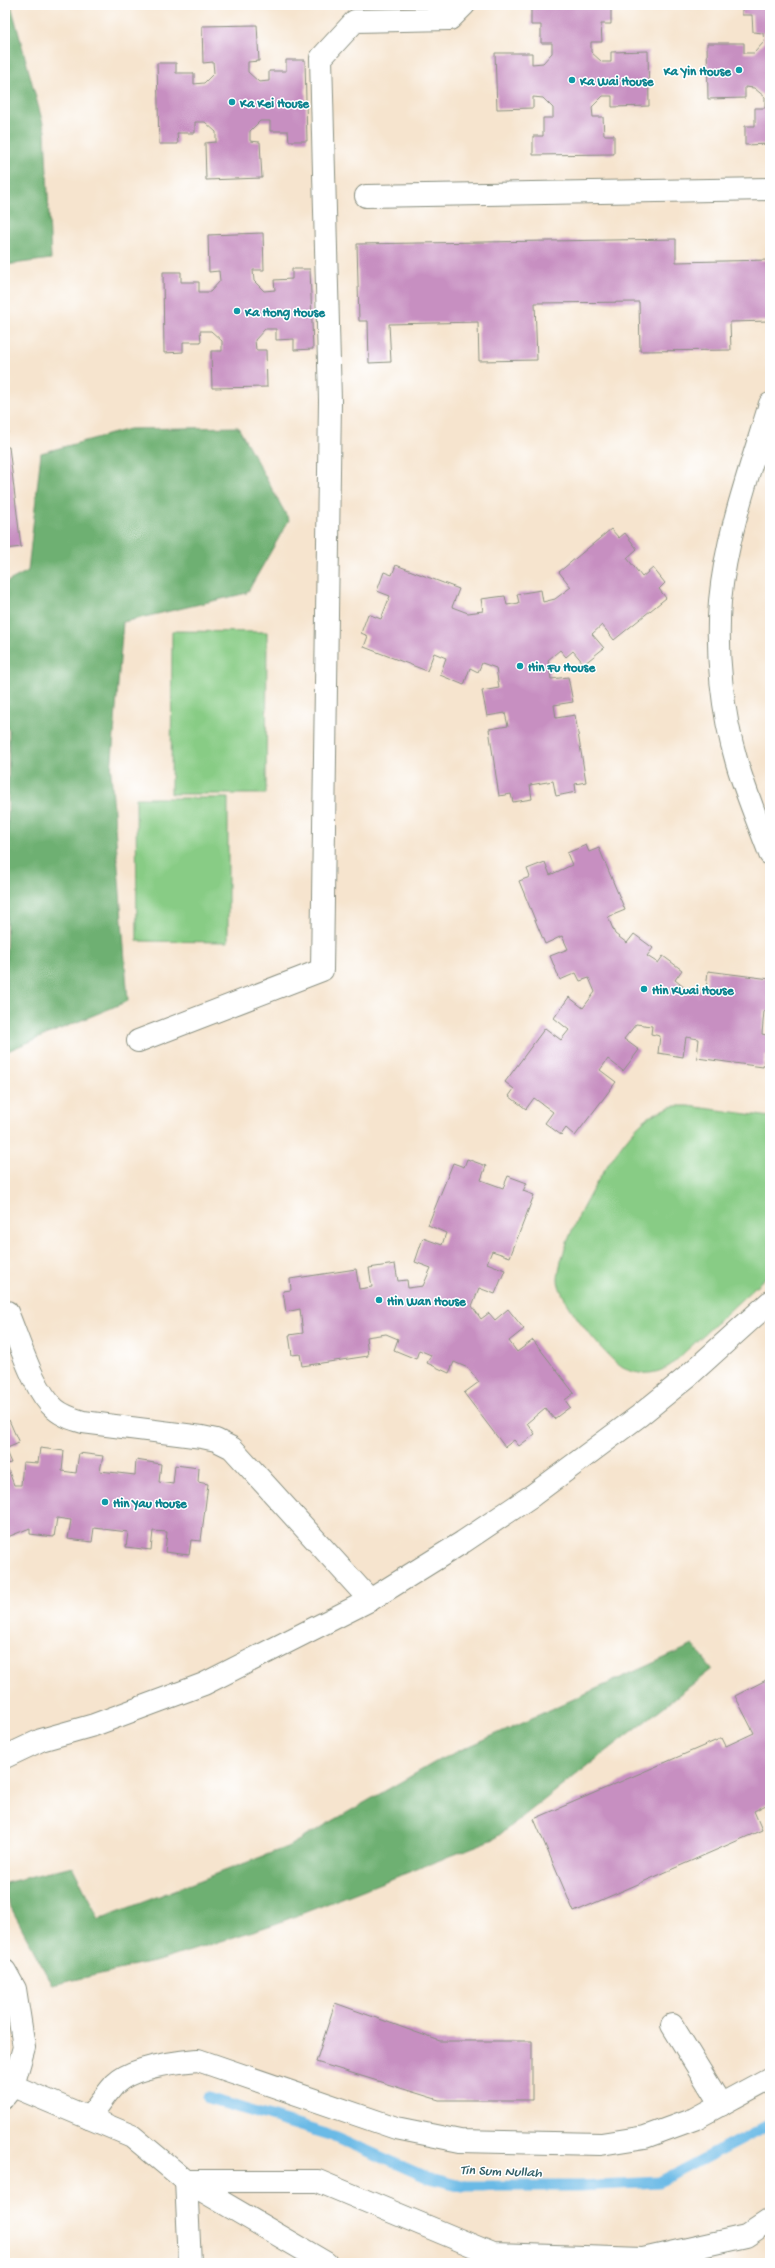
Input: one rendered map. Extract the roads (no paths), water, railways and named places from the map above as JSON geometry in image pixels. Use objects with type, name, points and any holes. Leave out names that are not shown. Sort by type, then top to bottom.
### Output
[{"type":"street","points":[[138,1041],[322,970],[330,401],[322,58],[355,21],[450,19],[464,5]]},
{"type":"street","points":[[366,196],[770,189]]},
{"type":"street","points":[[770,404],[733,530],[720,600],[719,646],[725,709],[737,763],[770,854]]},
{"type":"street","points":[[5,1756],[41,1740],[94,1726],[204,1684],[370,1600],[533,1495],[639,1416],[687,1377],[770,1302]]},
{"type":"street","points":[[7,1312],[40,1390],[56,1410],[69,1418],[83,1422],[202,1437],[216,1440],[232,1448],[370,1600]]},
{"type":"street","points":[[5,1971],[15,1989],[24,2047],[9,2091],[89,2118],[132,2136],[186,2181],[326,2263]]},
{"type":"street","points":[[672,2025],[721,2105]]},
{"type":"street","points":[[89,2118],[116,2082],[132,2074],[170,2063],[198,2060],[396,2128],[460,2141],[601,2144],[645,2137],[694,2119],[770,2078]]},
{"type":"street","points":[[186,2181],[318,2181],[493,2254],[643,2259],[746,2236],[770,2220]]},
{"type":"street","points":[[186,2181],[190,2263]]},
{"type":"waterway","name":"Tin Sum Nullah","points":[[208,2098],[336,2137],[426,2177],[462,2186],[580,2186],[659,2182],[770,2124]]},
{"type":"place","name":"Ka Yin House","points":[[739,70]]},
{"type":"place","name":"Ka Wai House","points":[[572,80]]},
{"type":"place","name":"Ka Kei House","points":[[232,102]]},
{"type":"place","name":"Ka Hong House","points":[[237,311]]},
{"type":"place","name":"Hin Fu House","points":[[520,666]]},
{"type":"place","name":"Hin Kwai House","points":[[644,989]]},
{"type":"place","name":"Hin Wan House","points":[[379,1300]]},
{"type":"place","name":"Hin Yau House","points":[[105,1502]]}]
